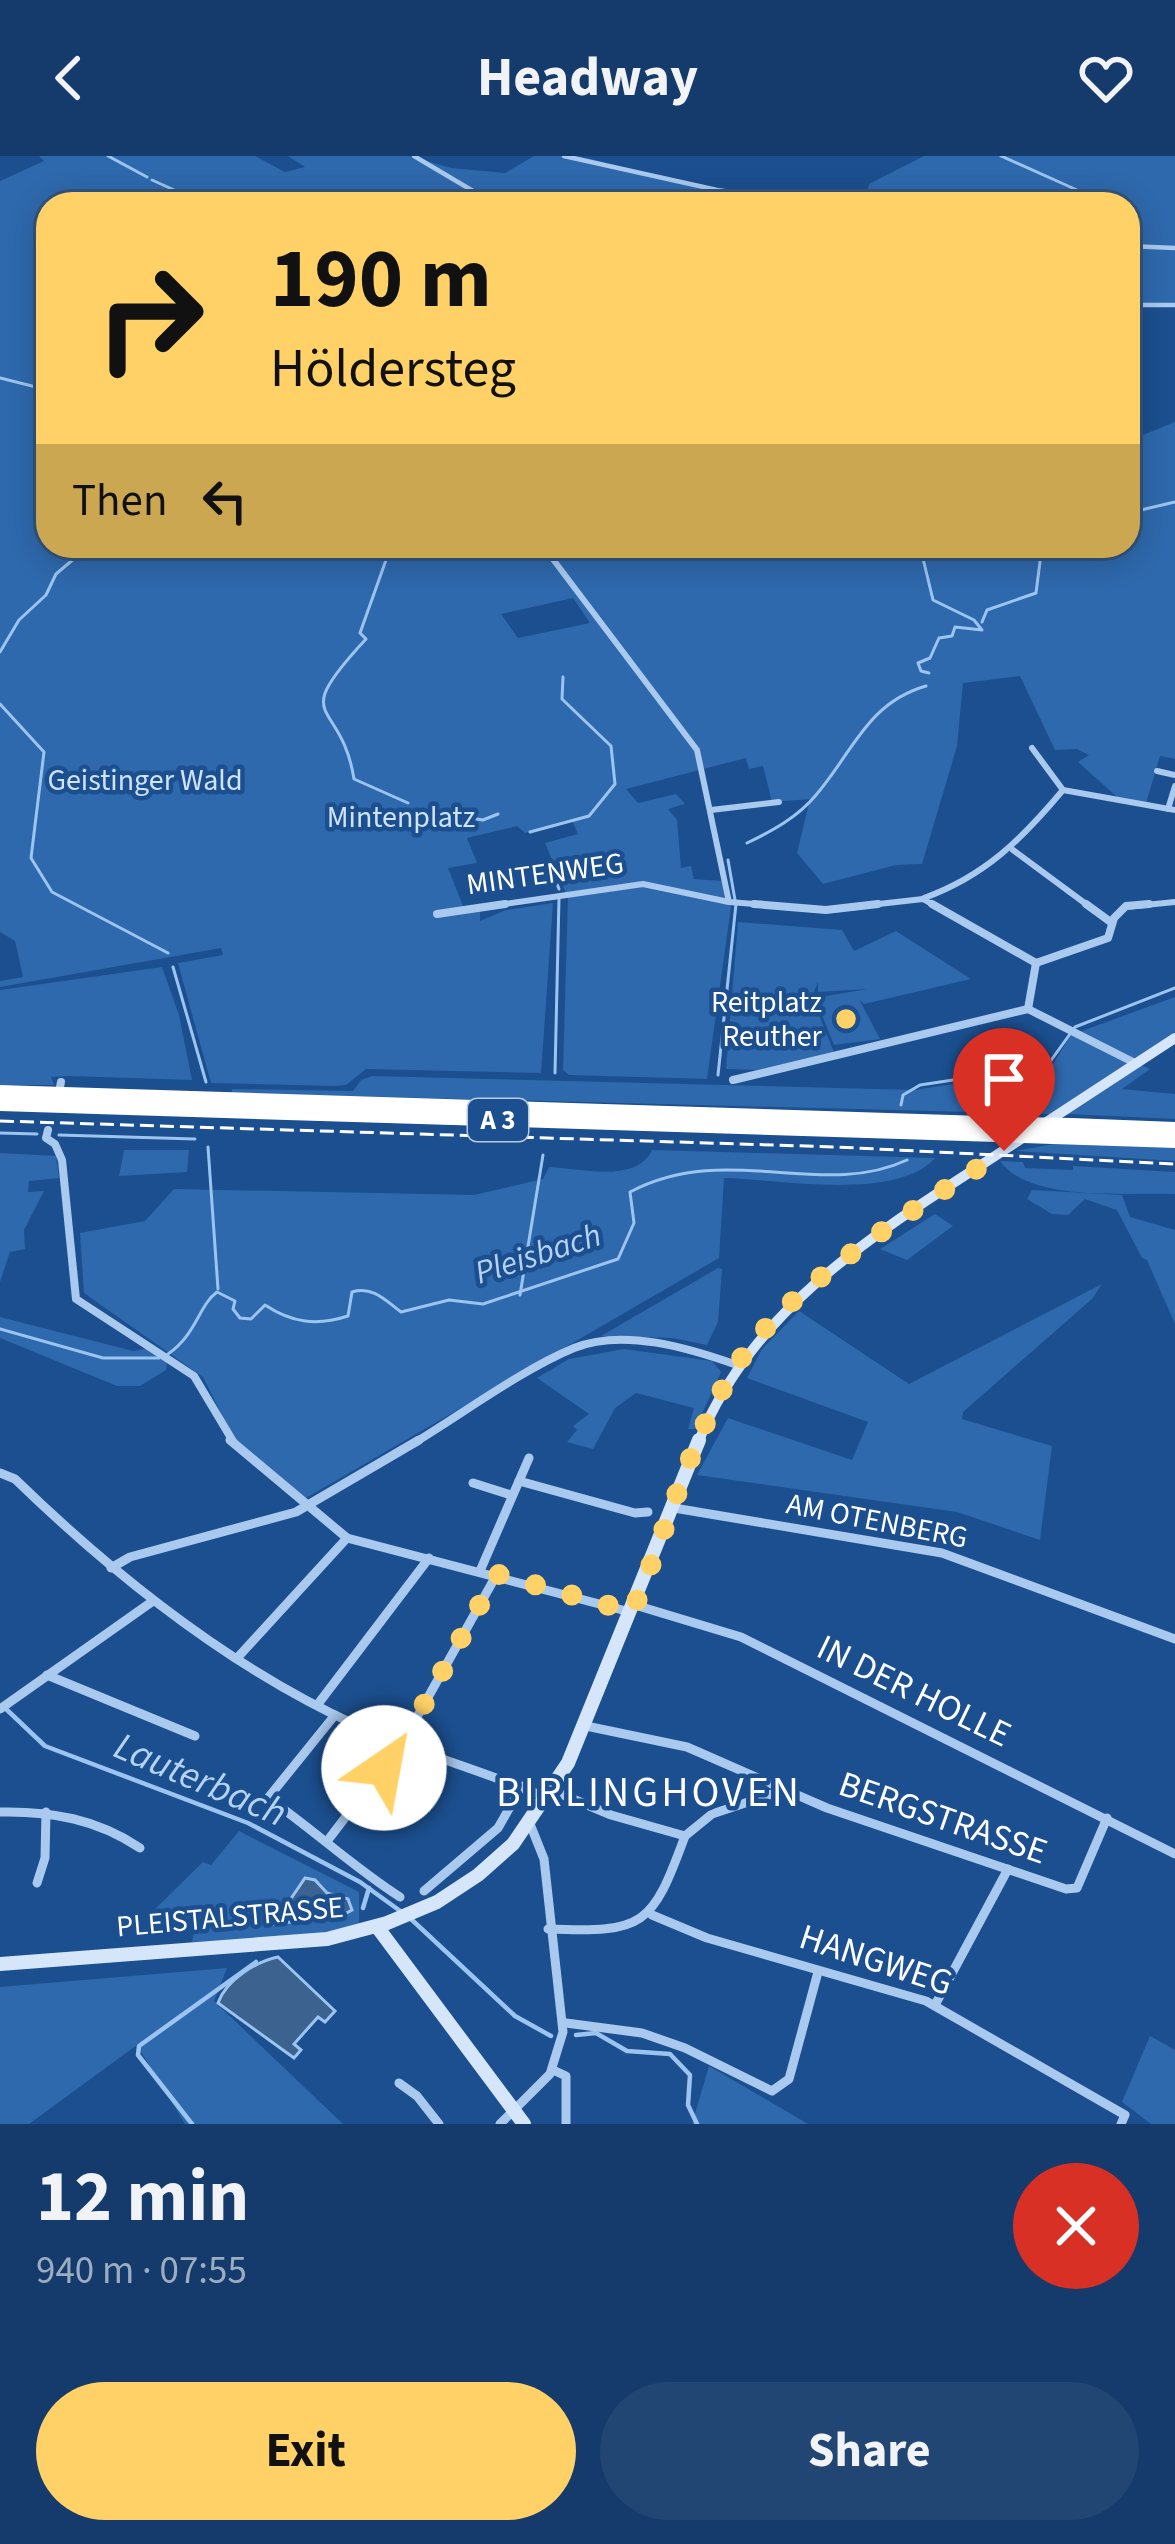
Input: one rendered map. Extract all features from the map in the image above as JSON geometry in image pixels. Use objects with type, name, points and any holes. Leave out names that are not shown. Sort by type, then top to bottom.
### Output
[{"type":"highway","name":"A 3","points":[[0,1092],[1175,1129]]},
{"type":"highway","name":"A 3","points":[[0,1104],[1175,1141]]},
{"type":"main road","name":"PLEISTALSTRASSE","points":[[0,1964],[327,1939],[409,1917],[488,1869],[551,1795],[586,1726],[701,1435],[737,1365],[769,1325],[808,1288],[1133,1062],[1175,1038]]},
{"type":"main road","points":[[378,1928],[520,2118]]},
{"type":"street","points":[[414,156],[475,192]]},
{"type":"street","points":[[564,156],[731,192]]},
{"type":"street","points":[[1140,247],[1175,248]]},
{"type":"street","points":[[1140,304],[1175,305]]},
{"type":"street","points":[[553,558],[697,750],[729,902]]},
{"type":"street","points":[[1032,748],[1063,790],[1172,809],[1175,786]]},
{"type":"street","points":[[1157,771],[1175,775]]},
{"type":"street","name":"MINTENWEG","points":[[437,914],[626,885],[729,902],[826,910],[922,899],[973,881],[1013,850],[1063,790]]},
{"type":"street","points":[[710,810],[778,802]]},
{"type":"street","points":[[1013,850],[1112,923]]},
{"type":"street","points":[[922,899],[1036,963],[1108,938],[1112,923],[1126,906],[1175,902]]},
{"type":"street","points":[[1028,1009],[1036,963]]},
{"type":"street","points":[[733,1080],[1028,1009],[1133,1062]]},
{"type":"street","points":[[47,1134],[62,1160],[73,1294],[80,1304],[199,1381],[227,1437],[347,1538],[238,1656]]},
{"type":"street","points":[[112,1568],[130,1557],[305,1507],[556,1356],[587,1343],[680,1347],[737,1365]]},
{"type":"street","points":[[480,1570],[530,1458]]},
{"type":"street","points":[[0,1473],[15,1479],[153,1601],[335,1715],[522,1786],[686,1836]]},
{"type":"street","points":[[519,1481],[635,1513],[648,1512]]},
{"type":"street","points":[[473,1483],[512,1496]]},
{"type":"street","name":"AM OTENBERG","points":[[673,1508],[942,1553],[1175,1639]]},
{"type":"street","name":"IN DER HOLLE","points":[[347,1538],[741,1637],[1175,1853]]},
{"type":"street","points":[[318,1704],[405,1596],[429,1558]]},
{"type":"street","points":[[328,1840],[403,1742],[497,1574]]},
{"type":"street","points":[[3,1706],[153,1601]]},
{"type":"street","points":[[47,1675],[195,1736]]},
{"type":"street","points":[[335,1715],[268,1798],[328,1840],[355,1868],[400,1897]]},
{"type":"street","name":"BERGSTRASSE","points":[[586,1726],[681,1745],[783,1790],[1008,1869],[1077,1888],[1107,1819]]},
{"type":"street","points":[[424,1891],[498,1828],[522,1786]]},
{"type":"street","points":[[548,1929],[617,1932],[652,1915],[686,1836],[712,1814],[783,1790]]},
{"type":"street","points":[[0,1812],[46,1812],[123,1835],[140,1848]]},
{"type":"street","points":[[37,1882],[45,1858],[46,1812]]},
{"type":"street","points":[[500,2124],[520,2118],[544,2088],[566,2023],[548,1929],[544,1862],[530,1824]]},
{"type":"street","points":[[935,2005],[1008,1869]]},
{"type":"street","name":"HANGWEG","points":[[652,1915],[818,1972],[935,2005],[1125,2115],[1120,2124]]},
{"type":"street","points":[[566,2023],[642,2033],[685,2048],[772,2091],[789,2079],[818,1972]]},
{"type":"street","points":[[553,2070],[566,2076],[566,2124]]},
{"type":"street","points":[[399,2083],[417,2096],[439,2124]]},
{"type":"green space","points":[[39,156],[255,156],[285,172],[305,167],[288,156],[409,156],[451,168],[505,173],[534,156],[578,156],[731,192],[36,192],[36,558],[1140,558],[1140,436],[1175,422],[1175,759],[1160,756],[1146,803],[1117,797],[1078,762],[1089,755],[1077,749],[1055,750],[1020,676],[963,683],[957,746],[922,864],[896,865],[823,884],[797,853],[810,799],[772,802],[763,766],[749,769],[746,758],[626,789],[638,803],[676,794],[685,804],[668,809],[677,820],[681,868],[691,866],[694,879],[722,881],[731,907],[707,1079],[569,1075],[563,1070],[568,898],[545,843],[578,834],[572,820],[525,833],[517,826],[467,838],[477,863],[448,868],[465,911],[480,909],[480,921],[506,910],[553,903],[541,1073],[366,1069],[346,1085],[211,1083],[178,963],[223,955],[221,948],[0,987],[0,981],[23,977],[15,941],[0,932],[0,181],[44,161]],"holes":[[[573,598],[590,623],[518,638],[501,614]]]},
{"type":"green space","points":[[924,156],[1175,156],[1175,304],[1140,303],[1140,192],[867,192],[869,184]]},
{"type":"green space","points":[[738,922],[842,930],[854,951],[896,931],[971,979],[864,1004],[859,999],[880,1039],[834,1045],[815,998],[867,989],[818,992],[818,982],[812,997],[835,1055],[758,1070],[726,1069]]},
{"type":"green space","points":[[162,967],[179,1015],[192,1080],[68,1076],[51,1077],[54,1085],[0,1085],[0,990]]},
{"type":"green space","points":[[1175,997],[1175,1032],[1050,1114],[232,1093],[232,1089],[353,1091],[361,1080],[372,1076],[915,1090],[1043,1070],[1053,1064],[1071,1035]]},
{"type":"green space","points":[[1141,1065],[1150,1069],[1122,1089],[1175,1094],[1175,1119],[1067,1114]]},
{"type":"green space","points":[[1054,1144],[1175,1148],[1175,1161],[1014,1151]]},
{"type":"green space","points":[[124,1150],[189,1150],[187,1172],[119,1176]]},
{"type":"green space","points":[[652,1150],[935,1158],[917,1172],[865,1184],[724,1178],[719,1258],[306,1498],[234,1439],[203,1377],[84,1293],[80,1233],[145,1221],[174,1189],[474,1195],[543,1179],[549,1167],[621,1171],[644,1161]]},
{"type":"green space","points":[[0,1153],[56,1156],[59,1178],[29,1181],[28,1192],[44,1191],[24,1230],[25,1249],[10,1252],[0,1282]]},
{"type":"green space","points":[[1000,1161],[1023,1162],[1025,1168],[1175,1172],[1175,1194],[1056,1189],[1033,1184]]},
{"type":"green space","points":[[1032,1190],[1122,1195],[1130,1217],[1175,1230],[1175,1324],[1147,1260],[1117,1210],[1085,1199],[1068,1215],[1052,1214],[1027,1199]]},
{"type":"green space","points":[[935,1214],[953,1226],[907,1260],[880,1249]]},
{"type":"green space","points":[[722,1269],[718,1322],[707,1345],[673,1338],[601,1336]]},
{"type":"green space","points":[[1102,1284],[1092,1299],[963,1412],[962,1419],[1052,1446],[1040,1540],[957,1512],[697,1475],[728,1418],[852,1460],[868,1422],[747,1378],[762,1349],[799,1311],[909,1384]]},
{"type":"green space","points":[[0,1317],[133,1351],[149,1348],[167,1363],[166,1370],[140,1386],[117,1386],[0,1338]]},
{"type":"green space","points":[[624,1349],[712,1361],[721,1372],[695,1429],[688,1429],[694,1408],[636,1393],[615,1408],[593,1449],[567,1442],[577,1430],[573,1426],[589,1414],[537,1378],[569,1359]]},
{"type":"green space","points":[[239,1831],[359,1892],[359,1928],[288,1938],[192,1942],[194,1931],[164,1930],[153,1911],[203,1862],[211,1865]]},
{"type":"green space","points":[[227,1968],[214,2001],[343,2124],[185,2124],[137,2045],[29,2124],[0,2124],[0,1987]]},
{"type":"green space","points":[[1150,2036],[1175,2050],[1175,2124],[1151,2124],[1122,2102]]},
{"type":"green space","points":[[709,2066],[808,2124],[692,2124]]},
{"type":"shaded area","points":[[305,1878],[315,1880],[327,1893],[348,1899],[352,1910],[341,1916],[273,1924],[273,1911],[290,1900]]},
{"type":"shaded area","points":[[278,1957],[335,2011],[325,2022],[318,2017],[294,2044],[301,2050],[294,2058],[218,2003],[242,1973]]},
{"type":"waterway","points":[[108,156],[147,177]]},
{"type":"waterway","points":[[1001,156],[1077,190]]},
{"type":"waterway","points":[[152,180],[178,192]]},
{"type":"waterway","points":[[0,378],[36,387]]},
{"type":"waterway","points":[[1140,510],[1175,502]]},
{"type":"waterway","points":[[0,652],[19,620],[75,558]]},
{"type":"waterway","points":[[387,558],[360,633],[366,639],[342,666],[324,699],[354,779],[408,803]]},
{"type":"waterway","points":[[923,558],[933,600],[974,620],[982,630],[955,627],[952,636],[939,638],[930,658],[918,663],[921,671],[929,673]]},
{"type":"waterway","points":[[982,622],[987,610],[1036,593],[1040,558]]},
{"type":"waterway","points":[[530,832],[589,816],[615,784],[611,746],[562,699],[563,677]]},
{"type":"waterway","points":[[747,843],[801,810],[889,704],[926,686]]},
{"type":"waterway","points":[[0,704],[44,752],[31,858],[52,892],[168,953]]},
{"type":"waterway","points":[[452,815],[483,820],[498,814]]},
{"type":"waterway","points":[[728,860],[735,900]]},
{"type":"waterway","points":[[552,871],[559,889]]},
{"type":"waterway","points":[[555,1073],[559,898]]},
{"type":"waterway","points":[[718,1075],[736,904]]},
{"type":"waterway","points":[[173,967],[206,1082]]},
{"type":"waterway","name":"Pleisbach","points":[[901,1105],[903,1095],[920,1085],[1047,1066],[1075,1027],[1175,988]]},
{"type":"waterway","points":[[0,1133],[37,1134]]},
{"type":"waterway","points":[[59,1135],[195,1139]]},
{"type":"waterway","points":[[208,1147],[218,1289]]},
{"type":"waterway","points":[[521,1291],[543,1155]]},
{"type":"waterway","name":"Pleisbach","points":[[521,1291],[618,1259],[634,1223],[630,1192],[666,1178],[737,1170],[841,1175],[907,1160]]},
{"type":"waterway","name":"Pleisbach","points":[[168,1354],[217,1292],[235,1301],[233,1309],[240,1318],[251,1319],[265,1305],[285,1316],[315,1322],[348,1316],[352,1292],[378,1295],[401,1312],[449,1300],[483,1304],[521,1291]]},
{"type":"waterway","name":"Pleisbach","points":[[0,1329],[103,1358],[159,1358]]},
{"type":"waterway","name":"Lauterbach","points":[[5,1708],[45,1746],[248,1823],[369,1888]]},
{"type":"waterway","points":[[363,1908],[369,1888]]},
{"type":"waterway","name":"Lauterbach","points":[[369,1888],[403,1913]]},
{"type":"waterway","name":"Lauterbach","points":[[411,1919],[515,2016],[551,2036]]},
{"type":"waterway","points":[[192,2124],[138,2055],[139,2046],[256,1962]]},
{"type":"waterway","name":"Lauterbach","points":[[576,2035],[596,2033],[627,2051],[670,2054],[690,2075],[688,2105],[697,2124]]},
{"type":"railway","points":[[0,1121],[837,1147],[1175,1164]]},
{"type":"place","name":"Reitplatz Reuther","points":[[846,1019]]},
{"type":"district","name":"BIRLINGHOVEN","points":[[649,1793]]},
{"type":"route","points":[[384,1768],[497,1574],[632,1612],[701,1435],[745,1353],[808,1288],[1004,1151]]},
{"type":"park label","name":"Geistinger Wald","points":[[145,780]]},
{"type":"park label","name":"Mintenplatz","points":[[401,817]]}]
